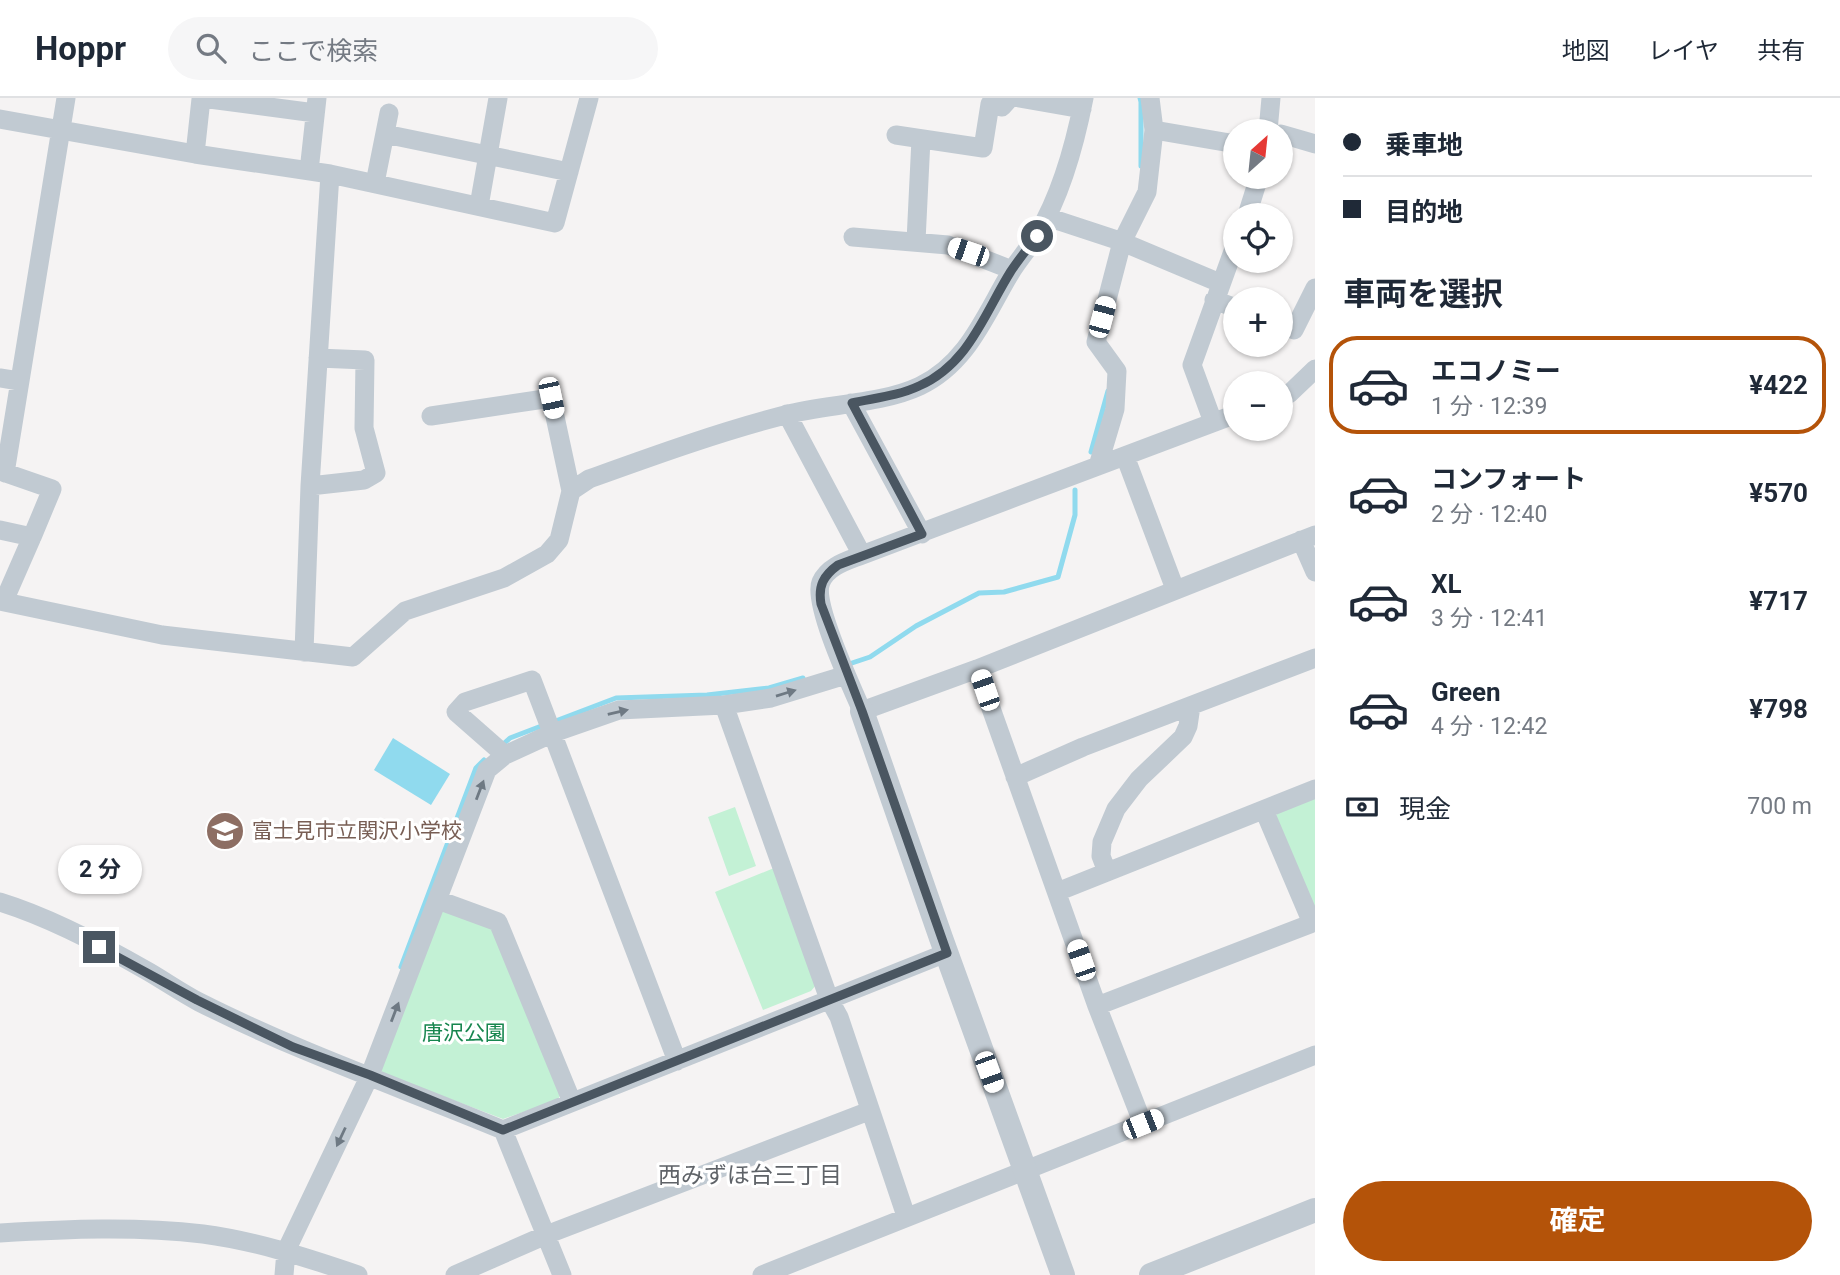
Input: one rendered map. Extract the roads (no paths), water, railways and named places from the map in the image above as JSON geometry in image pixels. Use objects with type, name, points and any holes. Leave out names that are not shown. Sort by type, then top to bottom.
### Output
[{"type":"street","points":[[66,98],[62,129],[10,379],[3,472],[52,489],[2,601],[163,635],[353,657],[405,611],[503,578],[547,554],[559,540],[571,491],[551,398],[431,415]]},
{"type":"street","points":[[479,206],[498,98]]},
{"type":"street","points":[[0,119],[195,154],[330,174],[555,223],[586,98]]},
{"type":"street","points":[[896,135],[983,148],[990,104],[1002,107],[1010,98]]},
{"type":"street","points":[[571,491],[589,479],[787,414],[900,393],[920,386],[949,369],[966,350],[1012,270],[1037,236],[1047,217],[1059,190],[1083,104],[1018,98]]},
{"type":"street","points":[[1098,466],[1115,409],[1117,372],[1096,342],[1118,240],[1147,192],[1154,130],[1150,98]]},
{"type":"street","points":[[1270,119],[1271,98]]},
{"type":"street","points":[[195,154],[202,99],[316,105],[309,172]]},
{"type":"street","points":[[375,183],[389,113]]},
{"type":"street","points":[[1154,130],[1223,143]]},
{"type":"street","points":[[385,134],[569,172]]},
{"type":"street","points":[[1293,138],[1315,144]]},
{"type":"street","points":[[916,242],[921,139]]},
{"type":"street","points":[[304,652],[310,486],[330,174]]},
{"type":"street","points":[[1047,217],[1118,240],[1223,297]]},
{"type":"street","points":[[853,237],[948,245],[1012,270]]},
{"type":"street","points":[[1213,422],[1192,365],[1224,273]]},
{"type":"street","points":[[1293,330],[1315,288]]},
{"type":"street","points":[[310,486],[364,480],[376,473],[364,428],[365,360],[317,358]]},
{"type":"street","points":[[1293,388],[1315,369]]},
{"type":"street","points":[[1293,394],[1315,393]]},
{"type":"street","points":[[852,403],[922,534]]},
{"type":"street","points":[[787,414],[862,555]]},
{"type":"street","points":[[1063,1275],[862,711],[821,604],[821,582],[828,572],[838,565],[862,555],[1223,419]]},
{"type":"street","points":[[1125,456],[1175,589]]},
{"type":"street","points":[[0,530],[32,537]]},
{"type":"street","points":[[862,711],[977,669],[1308,538],[1315,572]]},
{"type":"street","points":[[1015,777],[1083,747],[1315,658]]},
{"type":"street","points":[[284,1275],[286,1251],[370,1075],[487,770],[505,754],[551,727],[619,710],[724,705],[771,698],[844,669]]},
{"type":"street","points":[[977,669],[1097,1006],[1143,1124]]},
{"type":"street","points":[[505,754],[456,712],[465,702],[532,680],[677,1061]]},
{"type":"street","points":[[724,705],[830,999],[839,1017],[906,1216]]},
{"type":"street","points":[[1107,872],[1101,856],[1102,842],[1116,809],[1139,779],[1183,737],[1191,706]]},
{"type":"street","points":[[1057,892],[1315,789]]},
{"type":"street","points":[[1097,1006],[1313,923],[1264,810]]},
{"type":"street","points":[[438,900],[498,922],[572,1102]]},
{"type":"street","points":[[0,902],[30,911],[146,970],[197,1000],[293,1047],[370,1075],[503,1130],[947,953]]},
{"type":"street","points":[[762,1275],[1315,1055]]},
{"type":"street","points":[[455,1275],[546,1235],[869,1111]]},
{"type":"street","points":[[503,1130],[562,1275]]},
{"type":"street","points":[[1151,1275],[1315,1210]]},
{"type":"street","points":[[0,1233],[99,1228],[205,1234],[286,1251],[358,1275]]},
{"type":"water","points":[[393,738],[450,774],[431,805],[374,770]]},
{"type":"waterway","points":[[1140,98],[1141,166]]},
{"type":"waterway","points":[[1091,452],[1108,391]]},
{"type":"waterway","points":[[846,665],[870,657],[916,626],[979,593],[1004,592],[1058,577],[1075,515],[1075,490]]},
{"type":"waterway","points":[[553,722],[616,698],[707,695],[769,688],[803,678]]},
{"type":"waterway","points":[[500,747],[510,738],[544,725]]},
{"type":"waterway","points":[[401,967],[476,768],[484,760]]},
{"type":"place","name":"富士見市立関沢小学校","points":[[225,831]]},
{"type":"district","name":"西みずほ台三丁目","points":[[750,1175]]},
{"type":"park label","name":"唐沢公園","points":[[464,1033]]}]
